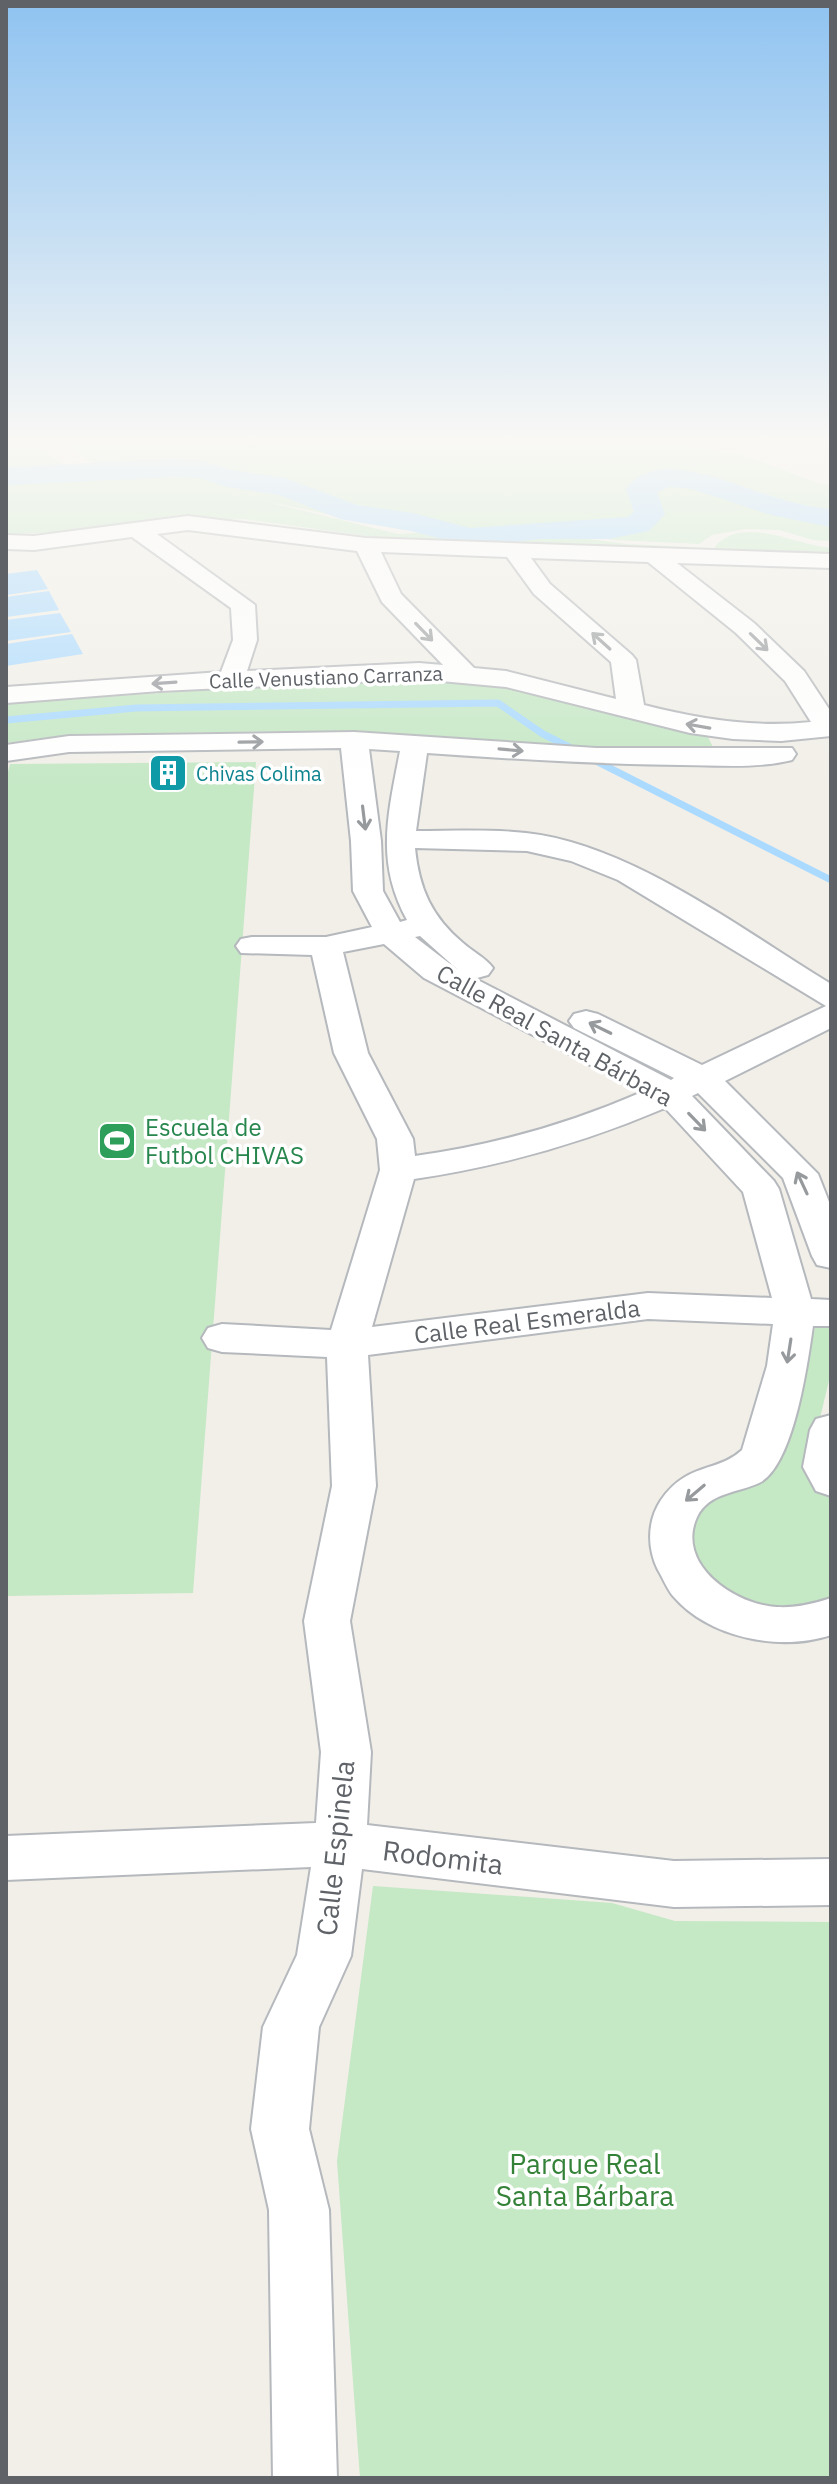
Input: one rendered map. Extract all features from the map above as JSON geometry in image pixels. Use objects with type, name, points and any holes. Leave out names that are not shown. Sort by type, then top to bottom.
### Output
[{"type":"street","points":[[174,556],[243,605],[245,640],[232,679]]},
{"type":"street","points":[[371,556],[390,597],[465,674]]},
{"type":"street","points":[[518,556],[542,589],[623,660],[631,709]]},
{"type":"street","points":[[626,556],[831,561]]},
{"type":"street","points":[[656,557],[745,628],[795,676],[830,735]]},
{"type":"street","points":[[803,561],[831,577]]},
{"type":"street","name":"Calle Venustiano Carranza","points":[[6,753],[66,715],[232,679],[389,671],[465,674],[548,688],[690,725],[733,744]]},
{"type":"street","name":"Calle Venustiano Carranza","points":[[6,695],[66,715],[354,740],[596,756],[830,735]]},
{"type":"street","name":"Calle Real Santa Bárbara","points":[[354,740],[366,841],[368,891],[408,929],[435,971],[670,1093],[761,1189],[813,1312],[787,1366],[761,1457],[746,1471],[717,1478],[693,1492],[677,1511],[671,1534],[675,1559],[688,1583],[712,1604],[743,1618],[776,1625],[812,1623],[831,1616]]},
{"type":"street","name":"Calle Real Santa Bárbara","points":[[408,929],[399,839],[415,742]]},
{"type":"street","points":[[399,839],[527,842],[580,854],[629,874],[831,998]]},
{"type":"street","points":[[252,946],[326,946],[408,929]]},
{"type":"street","name":"Calle Real Santa Bárbara","points":[[408,929],[464,961],[703,1079],[800,1174],[831,1256]]},
{"type":"street","name":"Calle Espinela","points":[[305,2478],[299,2210],[280,2129],[291,2027],[324,1956],[340,1844],[346,1752],[327,1621],[354,1486],[347,1344],[398,1170],[395,1139],[351,1053],[326,946]]},
{"type":"street","points":[[398,1170],[504,1153],[572,1133],[703,1079],[831,1015]]},
{"type":"street","name":"Calle Real Esmeralda","points":[[222,1338],[347,1344],[648,1306],[813,1312]]},
{"type":"street","points":[[831,1430],[824,1467],[831,1480]]},
{"type":"street","name":"Rodomita","points":[[6,1858],[340,1844],[674,1884],[831,1882]]},
{"type":"green space","points":[[374,678],[446,680],[511,687],[708,737],[713,747],[617,751],[434,736],[321,731],[74,734],[6,743],[6,704]]},
{"type":"green space","name":"Escuela de Futbol CHIVAS","points":[[256,762],[193,1593],[6,1596],[6,780],[10,764]]},
{"type":"green space","points":[[816,1325],[831,1327],[831,1372],[809,1464],[831,1501],[831,1599],[798,1607],[777,1608],[744,1598],[713,1578],[695,1548],[694,1532],[700,1514],[715,1496],[779,1456]]},
{"type":"green space","name":"Parque Real Santa Bárbara","points":[[373,1886],[612,1903],[675,1921],[831,1922],[831,2478],[360,2478],[337,2161]]},
{"type":"water","points":[[37,570],[48,589],[6,595],[6,574]]},
{"type":"water","points":[[49,591],[59,610],[6,617],[6,597]]},
{"type":"water","points":[[60,613],[71,632],[6,641],[6,620]]},
{"type":"water","points":[[72,634],[83,654],[6,666],[6,644]]},
{"type":"waterway","points":[[6,720],[136,708],[498,703],[543,734],[577,751]]},
{"type":"waterway","points":[[590,758],[831,880]]},
{"type":"place","name":"Chivas Colima","points":[[168,773]]},
{"type":"place","name":"Escuela de Futbol CHIVAS","points":[[117,1141]]}]
